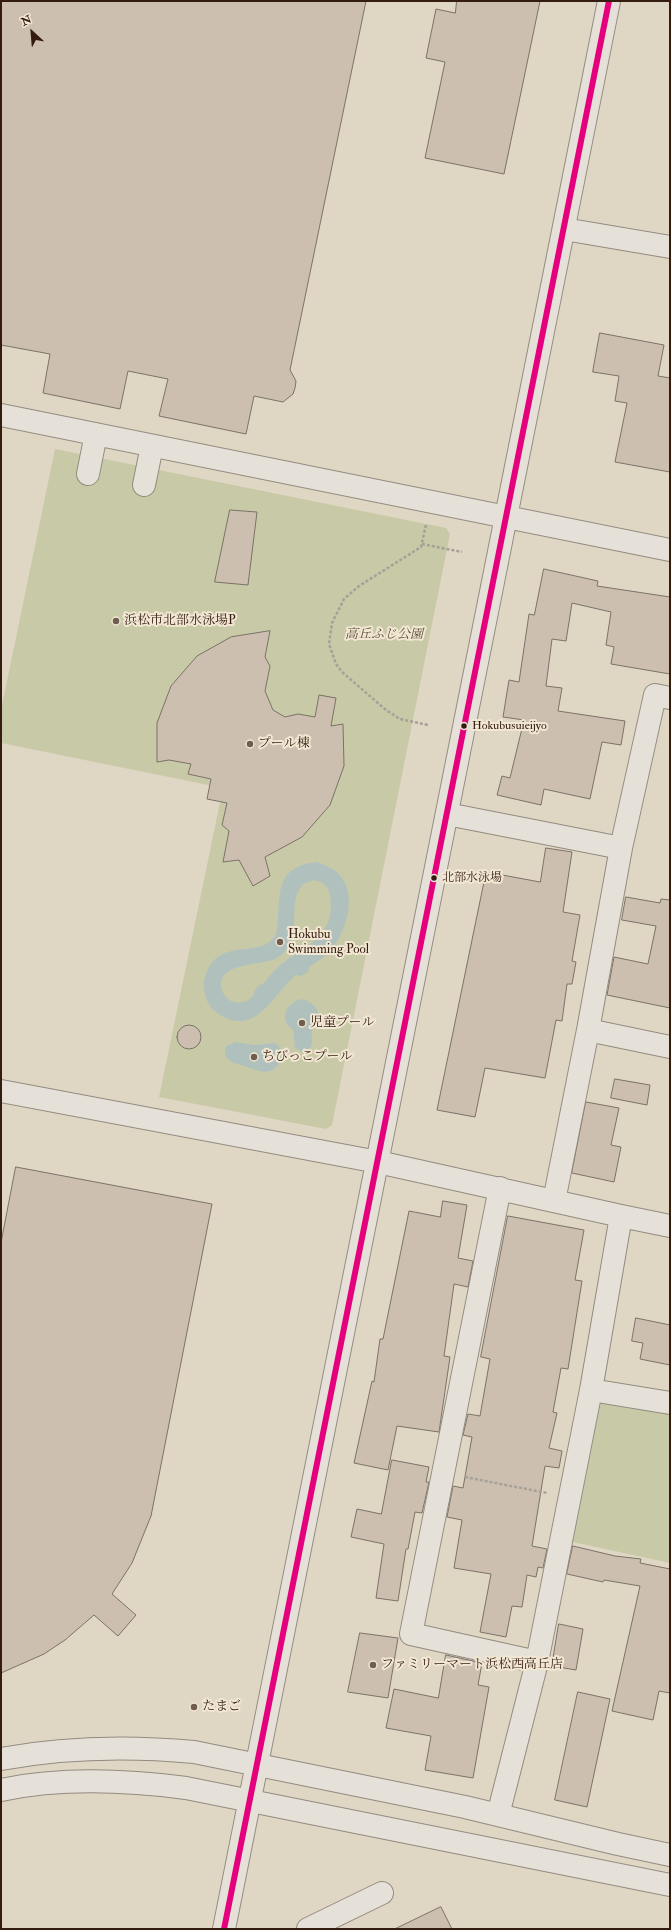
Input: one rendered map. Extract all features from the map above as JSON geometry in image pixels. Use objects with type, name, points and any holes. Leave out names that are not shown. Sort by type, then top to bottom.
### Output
[{"type":"street","points":[[224,1929],[610,1]]},
{"type":"street","points":[[564,229],[670,248]]},
{"type":"street","points":[[1,415],[670,550]]},
{"type":"street","points":[[88,474],[96,434]]},
{"type":"street","points":[[144,485],[152,446]]},
{"type":"street","points":[[554,1201],[588,1030],[621,848],[655,695],[670,698]]},
{"type":"street","points":[[447,814],[621,848]]},
{"type":"street","points":[[588,1030],[670,1047]]},
{"type":"street","points":[[1,1091],[378,1162],[670,1226]]},
{"type":"street","points":[[500,1188],[411,1634],[538,1662]]},
{"type":"street","points":[[498,1815],[538,1662],[591,1390],[621,1216]]},
{"type":"street","points":[[591,1390],[670,1403]]},
{"type":"street","points":[[1,1759],[48,1752],[117,1748],[194,1752],[498,1815],[670,1855]]},
{"type":"street","points":[[1,1790],[41,1784],[114,1781],[186,1788],[670,1885]]},
{"type":"street","points":[[308,1929],[382,1893]]},
{"type":"path","points":[[427,520],[421,547],[359,586],[344,599],[332,623],[329,644],[336,664],[342,672],[386,710],[400,718],[428,725]]},
{"type":"path","points":[[422,544],[462,552]]},
{"type":"path","points":[[443,1472],[570,1498]]},
{"type":"green space","name":"Hokubu Swimming Pool","points":[[55,449],[446,528],[450,534],[332,1125],[326,1129],[159,1097],[223,788],[1,743],[1,710]]},
{"type":"green space","points":[[595,1397],[670,1411],[670,1563],[568,1541]]},
{"type":"shaded area","points":[[316,862],[328,866],[338,873],[344,881],[348,891],[349,901],[346,923],[342,933],[329,953],[309,967],[308,972],[301,976],[296,975],[274,1000],[257,1015],[248,1020],[237,1021],[223,1017],[210,1006],[205,996],[204,981],[212,962],[220,955],[230,951],[259,947],[274,937],[277,929],[279,898],[284,881],[288,874],[295,868],[304,864]],"holes":[[[314,880],[325,885],[330,896],[331,910],[328,922],[323,931],[316,940],[275,970],[263,984],[259,985],[254,991],[254,995],[248,1000],[239,1003],[229,1000],[224,995],[222,989],[221,984],[223,976],[236,968],[273,960],[280,956],[292,940],[294,930],[295,901],[298,892],[303,884]]]},
{"type":"shaded area","name":"児童プール","points":[[301,999],[313,1004],[319,1015],[317,1024],[312,1030],[311,1047],[303,1052],[295,1048],[293,1030],[288,1026],[285,1017],[291,1004]]},
{"type":"shaded area","name":"ちびっこプール","points":[[236,1042],[255,1045],[274,1043],[279,1046],[283,1057],[276,1068],[271,1071],[266,1072],[256,1070],[230,1061],[227,1058],[225,1054],[226,1046]]},
{"type":"building","points":[[1,1],[366,1],[290,370],[296,381],[295,388],[293,394],[283,402],[254,396],[246,434],[159,416],[168,379],[128,371],[120,409],[43,393],[50,354],[1,345]]},
{"type":"building","points":[[457,1],[540,1],[504,174],[425,158],[445,62],[426,58],[436,9],[455,13]]},
{"type":"building","points":[[600,333],[664,345],[658,376],[670,378],[670,472],[615,462],[627,403],[615,401],[619,376],[593,372]]},
{"type":"building","points":[[230,510],[257,512],[248,585],[215,582]]},
{"type":"building","points":[[544,569],[598,581],[597,586],[670,597],[670,674],[611,664],[614,647],[606,645],[611,612],[572,603],[566,641],[552,639],[546,686],[562,688],[558,711],[625,721],[621,745],[602,742],[590,799],[544,789],[541,805],[497,795],[502,776],[510,778],[524,720],[503,717],[509,680],[519,682],[529,614],[534,615]]},
{"type":"building","name":"プール棟","points":[[270,631],[265,657],[270,666],[265,691],[273,710],[285,717],[298,714],[315,717],[319,695],[336,698],[331,726],[343,724],[344,766],[330,805],[302,837],[265,857],[270,876],[253,886],[239,860],[223,862],[229,831],[222,825],[227,803],[207,799],[211,779],[188,774],[191,764],[169,760],[157,762],[157,723],[171,686],[197,656],[231,637]]},
{"type":"building","points":[[546,848],[572,852],[563,912],[580,915],[572,961],[576,962],[572,984],[567,984],[562,1021],[556,1020],[545,1078],[485,1068],[475,1117],[437,1110],[486,872],[540,882]]},
{"type":"building","points":[[626,897],[660,903],[661,899],[670,900],[670,1008],[607,995],[614,957],[648,964],[656,926],[622,920]]},
{"type":"building","points":[[189,1025],[194,1026],[200,1032],[200,1042],[194,1048],[189,1049],[184,1048],[178,1042],[177,1037],[178,1032],[184,1026]]},
{"type":"building","points":[[615,1079],[650,1085],[647,1105],[611,1098]]},
{"type":"building","points":[[586,1102],[619,1108],[611,1145],[621,1147],[614,1182],[572,1173]]},
{"type":"building","points":[[16,1167],[212,1204],[151,1516],[132,1563],[112,1594],[136,1615],[118,1636],[94,1615],[65,1640],[44,1654],[1,1673],[1,1243]]},
{"type":"building","points":[[443,1201],[467,1205],[458,1258],[473,1261],[468,1287],[454,1284],[444,1356],[450,1357],[439,1432],[397,1426],[388,1470],[354,1463],[372,1381],[374,1382],[380,1339],[383,1339],[409,1211],[440,1217]]},
{"type":"building","points":[[508,1216],[584,1230],[575,1280],[582,1281],[568,1369],[561,1368],[553,1412],[557,1413],[549,1448],[562,1451],[559,1468],[545,1466],[532,1546],[547,1549],[543,1568],[538,1567],[536,1577],[527,1575],[522,1607],[512,1606],[506,1637],[480,1632],[491,1574],[454,1568],[462,1520],[447,1517],[453,1486],[463,1488],[472,1437],[463,1435],[468,1414],[480,1416],[490,1359],[481,1357]]},
{"type":"building","points":[[636,1318],[670,1325],[670,1365],[640,1359],[643,1343],[632,1341]]},
{"type":"building","points":[[392,1460],[429,1467],[426,1482],[429,1482],[422,1513],[415,1512],[408,1549],[406,1549],[398,1601],[376,1598],[384,1544],[351,1537],[357,1509],[381,1514]]},
{"type":"building","points":[[573,1546],[615,1556],[641,1559],[640,1563],[670,1569],[670,1693],[659,1691],[653,1720],[612,1711],[640,1586],[604,1580],[603,1582],[567,1574]]},
{"type":"building","points":[[559,1624],[583,1629],[576,1670],[552,1666]]},
{"type":"building","name":"ファミリーマート浜松西高丘店","points":[[360,1633],[398,1638],[388,1698],[348,1692]]},
{"type":"building","points":[[446,1655],[482,1663],[478,1685],[489,1687],[473,1778],[425,1770],[431,1736],[386,1728],[394,1689],[438,1698]]},
{"type":"building","points":[[578,1692],[610,1699],[587,1807],[555,1800]]},
{"type":"building","points":[[441,1907],[452,1929],[395,1929]]},
{"type":"transit line","points":[[224,1929],[609,1]]},
{"type":"place","name":"浜松市北部水泳場P","points":[[116,621]]},
{"type":"place","name":"Hokubusuieijyo","points":[[464,726]]},
{"type":"place","name":"プール棟","points":[[250,744]]},
{"type":"place","name":"北部水泳場","points":[[434,878]]},
{"type":"place","name":"Hokubu Swimming Pool","points":[[280,942]]},
{"type":"place","name":"児童プール","points":[[302,1023]]},
{"type":"place","name":"ちびっこプール","points":[[254,1057]]},
{"type":"place","name":"ファミリーマート浜松西高丘店","points":[[373,1665]]},
{"type":"place","name":"たまご","points":[[194,1707]]},
{"type":"park label","name":"高丘ふじ公園","points":[[384,635]]}]
